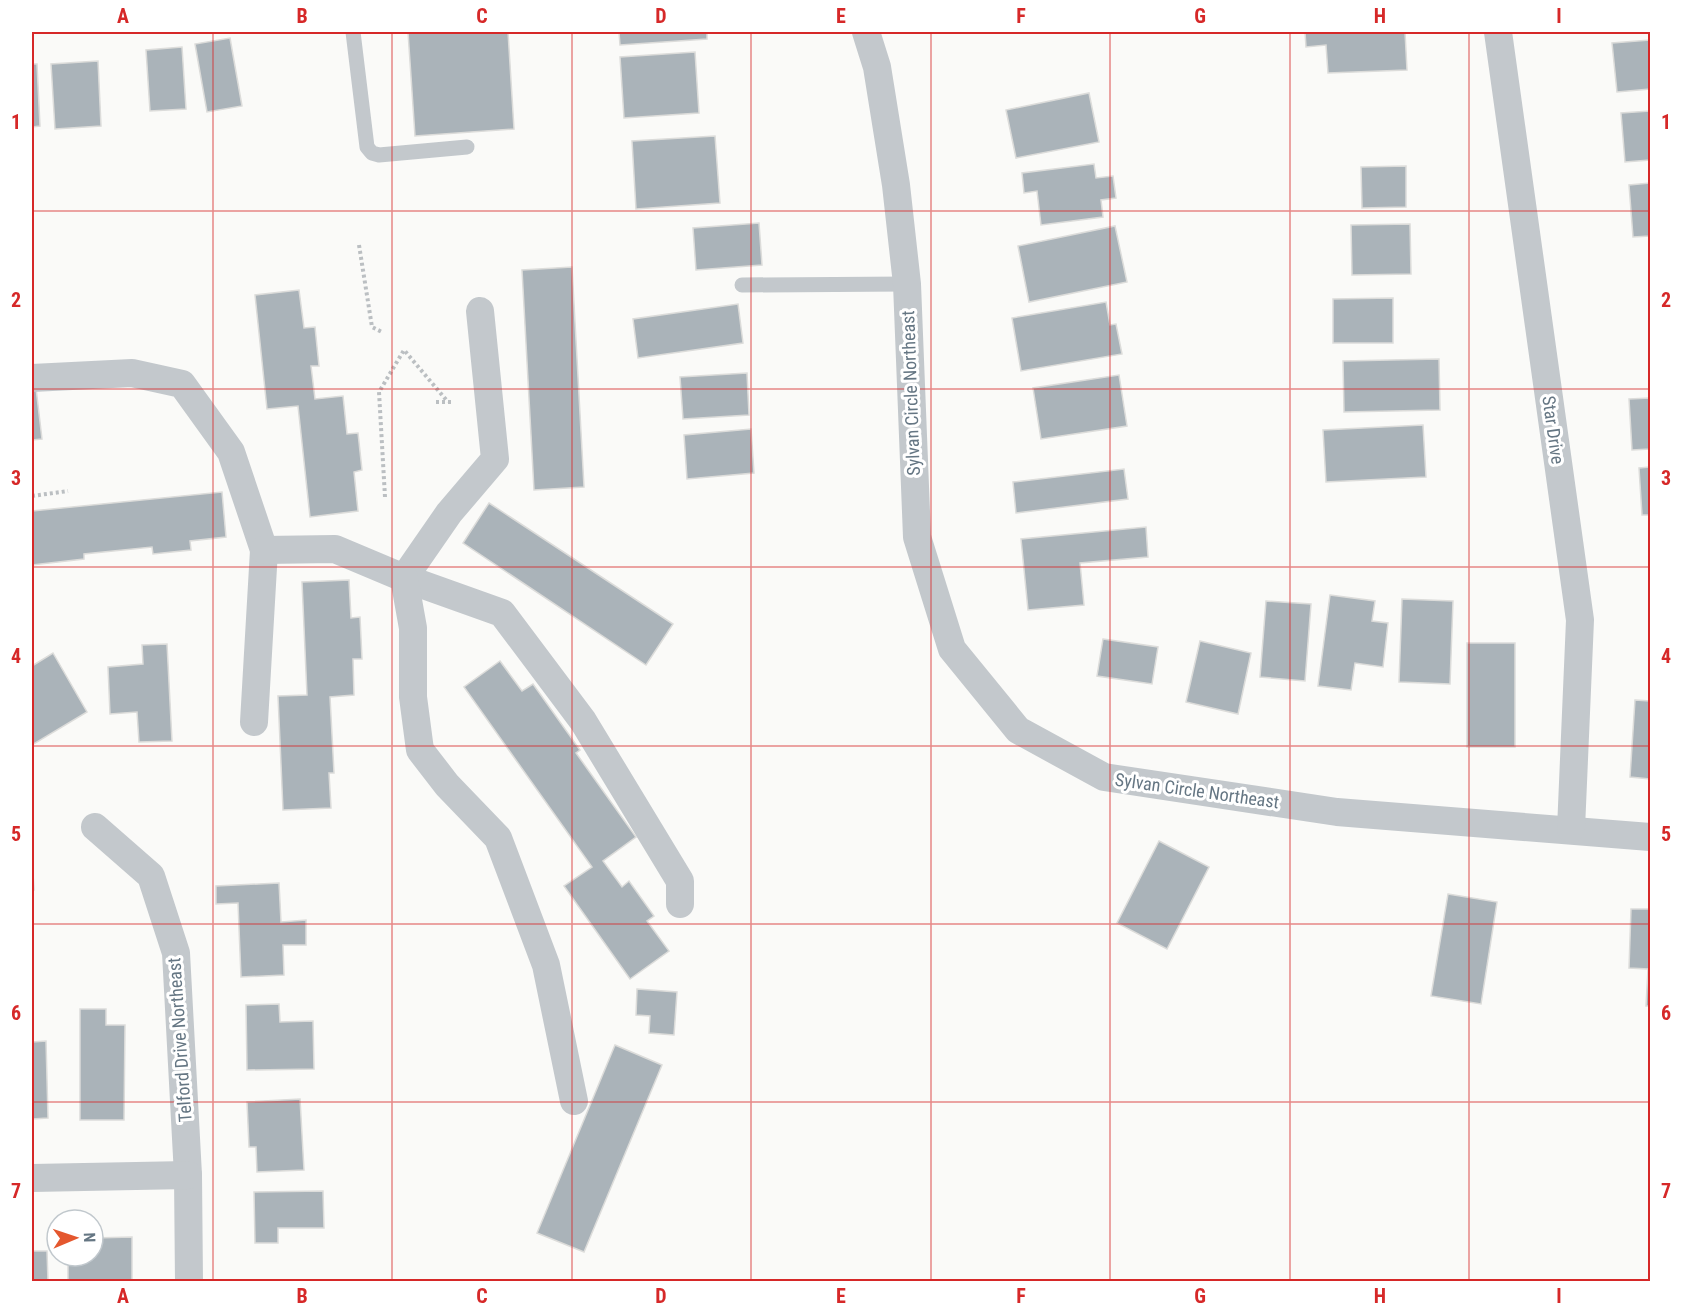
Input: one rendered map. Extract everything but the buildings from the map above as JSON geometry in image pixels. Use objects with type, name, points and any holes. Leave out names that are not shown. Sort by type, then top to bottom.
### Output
[{"type":"street","name":"Sylvan Circle Northeast","points":[[866,32],[877,67],[881,91],[896,185],[907,284],[917,537],[952,649],[1018,730],[1104,777],[1337,812],[1650,837]]},
{"type":"street","name":"Star Drive","points":[[1498,32],[1580,620],[1571,829]]},
{"type":"street","points":[[480,311],[495,459],[449,513],[404,578],[413,628],[414,697],[420,750],[447,785],[498,838],[546,965],[574,1101]]},
{"type":"street","points":[[32,378],[132,373],[182,384],[231,452],[264,550],[254,722]]},
{"type":"street","points":[[264,550],[335,549],[404,578],[502,613],[583,721],[680,880],[680,904]]},
{"type":"street","name":"Telford Drive Northeast","points":[[95,827],[151,876],[176,953],[189,1175],[189,1281]]},
{"type":"street","points":[[32,1178],[189,1175]]},
{"type":"lane","points":[[353,32],[367,147],[372,153],[379,155],[467,147]]},
{"type":"lane","points":[[742,285],[907,284]]},
{"type":"path","points":[[359,245],[372,327],[382,332]]},
{"type":"path","points":[[385,497],[379,392],[404,350],[448,402]]},
{"type":"path","points":[[436,402],[454,402]]},
{"type":"path","points":[[32,496],[68,490]]}]
